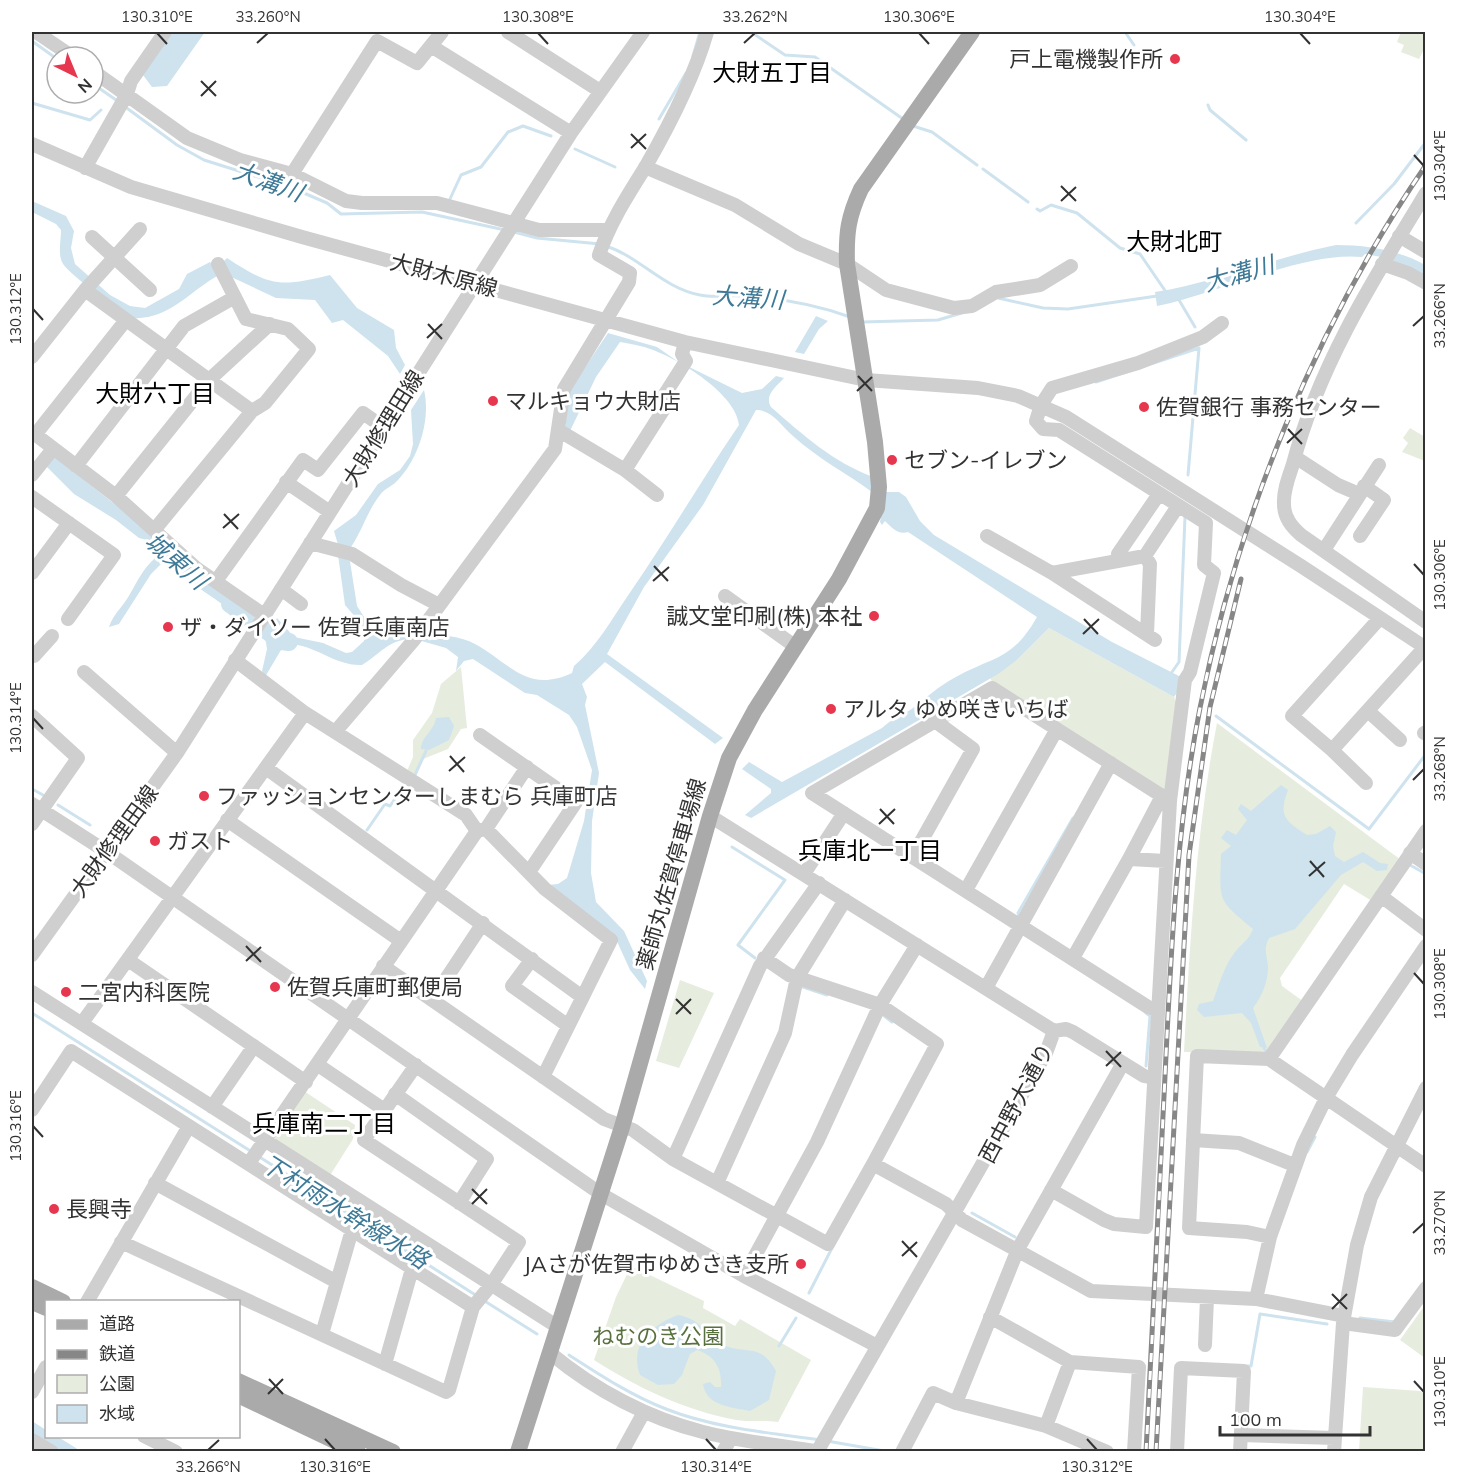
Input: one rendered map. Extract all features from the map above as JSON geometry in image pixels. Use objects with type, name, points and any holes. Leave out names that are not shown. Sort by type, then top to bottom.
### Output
[{"type":"main road","points":[[847,264],[846,239],[849,214],[861,189],[972,32]]},
{"type":"main road","name":"薬師丸佐賀停車場線","points":[[518,1452],[622,1126],[710,816],[736,742],[839,579],[877,508],[878,473],[847,264]]},
{"type":"main road","points":[[32,1287],[59,1300]]},
{"type":"main road","points":[[240,1383],[393,1452]]},
{"type":"main road","points":[[240,1396],[358,1452]]},
{"type":"street","points":[[36,32],[55,45]]},
{"type":"street","points":[[84,168],[127,94],[131,81],[165,32]]},
{"type":"street","points":[[292,174],[377,41],[417,63],[442,32]]},
{"type":"street","points":[[508,32],[600,91]]},
{"type":"street","points":[[513,223],[571,133],[643,32]]},
{"type":"street","points":[[335,732],[417,636],[555,449],[560,403],[564,389],[629,282],[630,273],[599,255],[607,230],[645,167],[700,58],[707,32]]},
{"type":"street","points":[[431,46],[571,133]]},
{"type":"street","points":[[105,79],[187,138],[209,149],[292,174],[346,201],[362,204],[437,203],[539,230],[607,230]]},
{"type":"street","name":"大財木原線","points":[[32,144],[131,187],[302,237],[608,319],[685,342],[866,380],[978,388],[1018,396],[1066,417],[1425,647]]},
{"type":"street","points":[[645,167],[735,205],[798,244],[847,264],[886,290],[954,308],[972,306],[996,292],[1040,285],[1071,266]]},
{"type":"street","points":[[1425,193],[1382,264],[1346,331],[1314,401],[1294,457],[1284,504],[1292,526],[1425,622]]},
{"type":"street","name":"大財修理田線","points":[[32,955],[177,753],[513,223]]},
{"type":"street","points":[[32,357],[94,277],[140,229]]},
{"type":"street","points":[[92,237],[150,290]]},
{"type":"street","points":[[1399,237],[1425,252]]},
{"type":"street","points":[[156,529],[252,411],[265,403],[309,349],[288,329],[246,319],[218,264]]},
{"type":"street","points":[[1382,264],[1408,273],[1425,283]]},
{"type":"street","points":[[85,290],[252,411]]},
{"type":"street","points":[[76,466],[184,326],[235,297]]},
{"type":"street","points":[[126,320],[33,433],[156,529],[178,553],[264,615]]},
{"type":"street","points":[[1051,1190],[1114,1224],[1146,1227],[1166,861],[1166,799],[1185,680],[1190,672],[1214,573],[1204,565],[1206,524],[1059,430],[1042,429],[1036,421],[1041,405],[1052,388],[1062,383],[1138,363],[1203,337],[1222,323]]},
{"type":"street","points":[[116,496],[209,380],[270,324]]},
{"type":"street","points":[[625,470],[669,401],[665,394],[686,361],[682,354],[685,342]]},
{"type":"street","points":[[216,581],[303,460],[318,470],[363,413],[383,427]]},
{"type":"street","points":[[558,430],[625,470],[657,495]]},
{"type":"street","points":[[36,470],[52,450]]},
{"type":"street","points":[[1294,457],[1338,485],[1362,490],[1384,500],[1360,536]]},
{"type":"street","points":[[1324,550],[1379,465]]},
{"type":"street","points":[[286,482],[330,512]]},
{"type":"street","points":[[1118,554],[1159,494]]},
{"type":"street","points":[[32,497],[114,555],[68,619]]},
{"type":"street","points":[[1052,573],[1145,556],[1178,506]]},
{"type":"street","points":[[32,573],[69,523]]},
{"type":"street","points":[[987,536],[1052,573],[1151,637],[1150,564],[1145,556]]},
{"type":"street","points":[[310,543],[333,551],[352,554],[401,585],[439,605]]},
{"type":"street","points":[[281,589],[301,604]]},
{"type":"street","points":[[725,596],[796,647]]},
{"type":"street","points":[[1366,783],[1292,716],[1380,618]]},
{"type":"street","points":[[32,654],[34,656],[52,636]]},
{"type":"street","points":[[1332,750],[1425,647]]},
{"type":"street","points":[[235,660],[305,712],[466,815],[545,889],[611,940],[581,996],[543,1077]]},
{"type":"street","points":[[84,672],[177,753]]},
{"type":"street","points":[[1158,1010],[1148,1007],[812,793],[992,688],[1166,799]]},
{"type":"street","points":[[1368,711],[1400,740]]},
{"type":"street","points":[[82,1023],[305,712]]},
{"type":"street","points":[[32,716],[78,758],[37,807],[32,824]]},
{"type":"street","points":[[913,856],[973,749],[934,721]]},
{"type":"street","points":[[966,890],[1057,729]]},
{"type":"street","points":[[480,735],[576,802],[529,872]]},
{"type":"street","points":[[986,988],[1111,763]]},
{"type":"street","points":[[249,1163],[435,891],[527,767]]},
{"type":"street","points":[[266,768],[581,996]]},
{"type":"street","points":[[1073,958],[1166,799]]},
{"type":"street","points":[[37,807],[107,852],[601,1194],[744,1276],[877,1346]]},
{"type":"street","points":[[804,874],[844,813]]},
{"type":"street","name":"西中野大通り","points":[[710,816],[1054,1031],[1046,1053],[819,1451]]},
{"type":"street","points":[[227,820],[401,941]]},
{"type":"street","points":[[1269,1059],[1425,831]]},
{"type":"street","points":[[1410,853],[1425,864]]},
{"type":"street","points":[[1129,859],[1166,861]]},
{"type":"street","points":[[673,1159],[764,958],[819,883]]},
{"type":"street","points":[[1381,896],[1425,930]]},
{"type":"street","points":[[717,1183],[785,1033],[797,978],[845,900]]},
{"type":"street","points":[[432,1000],[483,923]]},
{"type":"street","points":[[744,1276],[817,1142],[880,1005],[917,945]]},
{"type":"street","points":[[1256,1299],[1270,1237],[1294,1166],[1326,1098],[1425,946]]},
{"type":"street","points":[[383,966],[604,1119],[633,1130],[673,1159],[828,1244],[937,1044],[880,1005],[797,978],[764,958]]},
{"type":"street","points":[[532,959],[512,986],[567,1025]]},
{"type":"street","points":[[128,960],[306,1082]]},
{"type":"street","points":[[32,992],[212,1107],[262,1143],[557,1330]]},
{"type":"street","points":[[1054,1031],[1073,1032],[1144,1076],[1154,1078]]},
{"type":"street","points":[[212,1107],[254,1046]]},
{"type":"street","points":[[32,1110],[71,1051],[473,1307]]},
{"type":"street","points":[[1270,1237],[1247,1232],[1189,1228],[1197,1056],[1269,1059],[1425,1166]]},
{"type":"street","points":[[956,1403],[1018,1249],[1123,1064]]},
{"type":"street","points":[[318,1065],[383,1109]]},
{"type":"street","points":[[121,1242],[446,1392],[449,1390],[473,1307],[489,1288],[519,1242],[364,1140],[383,1109],[416,1065]]},
{"type":"street","points":[[1241,1435],[1334,1445],[1343,1319],[1357,1245],[1371,1197],[1425,1088]]},
{"type":"street","points":[[395,1094],[487,1158],[459,1203]]},
{"type":"street","points":[[88,1300],[189,1126]]},
{"type":"street","points":[[1192,1140],[1239,1143],[1294,1166]]},
{"type":"street","points":[[873,1164],[946,1204],[955,1214],[1091,1291],[1256,1299],[1395,1330],[1425,1288]]},
{"type":"street","points":[[155,1184],[337,1282]]},
{"type":"street","points":[[322,1334],[352,1230]]},
{"type":"street","points":[[385,1364],[412,1269]]},
{"type":"street","points":[[1205,1345],[1206,1298]]},
{"type":"street","points":[[990,1317],[1070,1362],[1139,1367],[1134,1452]]},
{"type":"street","points":[[550,1353],[609,1393],[644,1412],[704,1433],[819,1451]]},
{"type":"street","points":[[1046,1426],[1070,1362]]},
{"type":"street","points":[[1177,1452],[1181,1368],[1244,1371],[1240,1452]]},
{"type":"street","points":[[38,1390],[45,1370]]},
{"type":"street","points":[[903,1448],[933,1393],[956,1403],[1046,1426],[1107,1452]]},
{"type":"street","points":[[622,1452],[644,1412]]},
{"type":"street","points":[[146,1438],[176,1452]]},
{"type":"street","points":[[723,1452],[731,1438]]},
{"type":"street","points":[[32,1440],[52,1452]]},
{"type":"green space","points":[[1401,32],[1425,32],[1425,47],[1419,59],[1401,52],[1404,45],[1397,42]]},
{"type":"green space","points":[[1410,428],[1425,437],[1425,461],[1402,452],[1408,443],[1403,438]]},
{"type":"green space","points":[[1049,628],[1174,697],[1176,702],[1166,793],[993,685],[990,677],[1017,660]]},
{"type":"green space","points":[[461,667],[467,728],[461,729],[448,749],[423,759],[414,777],[405,776],[413,757],[413,740],[432,713],[441,684]]},
{"type":"green space","points":[[1217,723],[1401,860],[1372,901],[1344,884],[1280,978],[1282,986],[1304,1002],[1267,1054],[1184,1052],[1199,846]]},
{"type":"green space","points":[[680,980],[714,993],[679,1068],[656,1061]]},
{"type":"green space","points":[[304,1091],[355,1125],[353,1139],[329,1177],[272,1137]]},
{"type":"green space","name":"ねむのき公園","points":[[631,1266],[704,1301],[703,1308],[735,1326],[740,1319],[811,1360],[778,1422],[736,1420],[680,1404],[627,1380],[594,1360],[616,1297]]},
{"type":"green space","points":[[1425,1305],[1426,1358],[1400,1340]]},
{"type":"green space","points":[[1363,1387],[1420,1391],[1425,1395],[1425,1451],[1359,1451]]},
{"type":"water","points":[[173,32],[205,32],[167,86],[152,87],[143,75]]},
{"type":"water","points":[[32,201],[66,216],[74,231],[71,248],[75,264],[110,295],[130,306],[145,308],[179,289],[187,274],[210,262],[219,275],[167,310],[148,317],[134,318],[96,293],[66,267],[60,255],[61,230],[56,224],[32,212]]},
{"type":"water","points":[[1336,245],[1370,247],[1415,260],[1425,265],[1425,278],[1395,263],[1392,259],[1365,254],[1362,257],[1314,260],[1157,306],[1155,292],[1178,288]]},
{"type":"water","points":[[227,258],[255,275],[276,282],[287,283],[330,275],[357,308],[394,330],[396,348],[405,365],[400,374],[388,356],[343,320],[332,323],[315,300],[276,298],[227,275],[222,263]]},
{"type":"water","points":[[816,316],[828,321],[819,329],[804,354],[795,352]]},
{"type":"water","points":[[608,333],[657,347],[677,361],[742,393],[762,389],[776,376],[784,378],[770,395],[771,407],[832,456],[873,477],[872,492],[812,451],[772,416],[756,410],[703,505],[644,587],[607,654],[723,738],[715,744],[605,662],[582,684],[587,697],[585,705],[599,773],[592,821],[591,873],[596,902],[624,931],[647,981],[645,989],[630,970],[615,937],[547,885],[558,884],[567,878],[584,821],[592,770],[577,727],[569,715],[537,695],[525,693],[473,659],[464,661],[456,671],[458,657],[446,648],[418,640],[424,632],[463,639],[531,678],[556,679],[572,673],[574,666],[590,650],[610,623],[739,425],[736,413],[718,390],[691,370],[653,350],[620,342],[596,377],[570,431],[565,430],[569,391]]},
{"type":"water","points":[[424,390],[426,413],[422,438],[412,461],[398,480],[376,501],[351,547],[339,548],[334,531],[356,515],[378,484],[400,470],[410,456],[413,444],[411,410]]},
{"type":"water","points":[[52,455],[149,531],[179,563],[246,609],[251,615],[245,623],[165,560],[151,574],[119,624],[109,627],[147,566],[155,558],[154,550],[147,540],[139,538],[116,520],[74,494],[45,465]]},
{"type":"water","points":[[886,492],[899,492],[906,497],[920,521],[934,535],[1112,642],[1179,676],[1179,690],[1174,697],[1049,628],[1017,660],[998,674],[751,818],[745,815],[771,793],[771,789],[742,769],[749,762],[782,782],[882,728],[948,681],[1001,656],[1019,642],[1037,617],[908,532],[898,532],[885,521],[882,525],[880,522]]},
{"type":"water","points":[[338,555],[349,555],[357,606],[375,634],[390,630],[414,633],[410,639],[390,645],[362,665],[342,662],[307,647],[288,644],[281,650],[265,677],[262,671],[267,649],[265,637],[277,618],[294,637],[323,643],[346,653],[352,652],[364,641],[362,625],[345,605]]},
{"type":"water","points":[[449,717],[454,726],[449,740],[429,750],[421,749],[436,718]]},
{"type":"water","points":[[1281,785],[1288,790],[1284,812],[1285,817],[1293,826],[1307,835],[1316,834],[1330,826],[1336,832],[1333,846],[1335,856],[1344,862],[1363,852],[1380,863],[1388,864],[1387,870],[1377,871],[1363,862],[1341,875],[1295,929],[1269,938],[1266,949],[1268,967],[1266,983],[1253,1008],[1267,1048],[1260,1047],[1251,1023],[1242,1013],[1204,1017],[1197,1010],[1199,1004],[1213,1001],[1228,963],[1253,929],[1232,911],[1223,898],[1220,882],[1221,854],[1231,846],[1221,838],[1227,830],[1236,835],[1247,820],[1238,809],[1241,804],[1251,811]]},
{"type":"water","points":[[678,1315],[697,1323],[720,1343],[736,1349],[757,1352],[770,1361],[776,1371],[769,1400],[750,1411],[714,1401],[705,1391],[703,1384],[710,1382],[715,1387],[721,1387],[719,1369],[713,1359],[697,1350],[690,1354],[682,1375],[674,1384],[658,1385],[640,1375],[637,1364],[640,1345],[651,1330]]},
{"type":"waterway","points":[[693,56],[700,32]]},
{"type":"waterway","points":[[751,32],[785,55],[815,57],[903,119]]},
{"type":"waterway","points":[[1125,32],[1134,45]]},
{"type":"waterway","name":"大溝川","points":[[32,41],[45,50]]},
{"type":"waterway","points":[[659,119],[686,73]]},
{"type":"waterway","name":"大溝川","points":[[105,92],[119,102]]},
{"type":"waterway","points":[[32,103],[90,120],[101,110]]},
{"type":"waterway","points":[[1208,105],[1210,110],[1246,140]]},
{"type":"waterway","name":"大溝川","points":[[124,106],[177,145],[204,160],[290,187],[327,203],[341,214],[422,212],[505,230]]},
{"type":"waterway","points":[[450,199],[461,175],[481,167],[508,132],[523,126],[551,136]]},
{"type":"waterway","points":[[913,126],[932,132],[977,165]]},
{"type":"waterway","points":[[1356,223],[1394,184],[1426,142]]},
{"type":"waterway","points":[[575,149],[615,167]]},
{"type":"waterway","points":[[983,169],[1028,202]]},
{"type":"waterway","points":[[1037,209],[1040,211],[1051,205],[1077,213],[1120,248],[1140,254],[1166,292]]},
{"type":"waterway","name":"大溝川","points":[[514,232],[537,238],[600,244]]},
{"type":"waterway","name":"大溝川","points":[[606,246],[630,257],[674,286],[687,291],[705,296],[741,296],[783,300],[850,317]]},
{"type":"waterway","name":"大溝川","points":[[998,298],[1043,308],[1068,309],[1157,296]]},
{"type":"waterway","points":[[1179,300],[1195,327]]},
{"type":"waterway","name":"大溝川","points":[[862,322],[938,320],[965,312]]},
{"type":"waterway","points":[[1096,382],[1199,348],[1188,475]]},
{"type":"waterway","points":[[1172,672],[1179,662],[1185,517]]},
{"type":"waterway","name":"城東川","points":[[230,604],[281,641],[289,642]]},
{"type":"waterway","points":[[1216,716],[1369,829],[1426,754]]},
{"type":"waterway","points":[[414,777],[426,751]]},
{"type":"waterway","points":[[367,830],[385,804],[390,806],[406,783]]},
{"type":"waterway","points":[[34,790],[43,795]]},
{"type":"waterway","points":[[58,805],[90,825]]},
{"type":"waterway","points":[[1019,917],[1018,913],[1073,818]]},
{"type":"waterway","points":[[732,847],[785,880],[738,945],[755,958]]},
{"type":"waterway","points":[[1410,865],[1426,874]]},
{"type":"waterway","points":[[803,987],[827,995]]},
{"type":"waterway","name":"下村雨水幹線水路","points":[[32,1013],[252,1152]]},
{"type":"waterway","points":[[1146,1013],[1150,1016],[1146,1066]]},
{"type":"waterway","points":[[883,1015],[892,1022]]},
{"type":"waterway","points":[[1307,1152],[1315,1137]]},
{"type":"waterway","name":"下村雨水幹線水路","points":[[258,1156],[477,1296]]},
{"type":"waterway","points":[[972,1213],[1015,1237]]},
{"type":"waterway","points":[[809,1293],[833,1246]]},
{"type":"waterway","name":"下村雨水幹線水路","points":[[483,1300],[537,1334]]},
{"type":"waterway","points":[[1246,1366],[1251,1366],[1260,1314],[1327,1324]]},
{"type":"waterway","points":[[779,1346],[796,1318]]},
{"type":"waterway","points":[[1360,1318],[1395,1322]]},
{"type":"waterway","name":"下村雨水幹線水路","points":[[569,1355],[653,1404],[684,1416],[742,1429],[820,1440]]},
{"type":"waterway","points":[[32,1427],[45,1435]]},
{"type":"waterway","points":[[50,1438],[73,1452]]},
{"type":"waterway","name":"下村雨水幹線水路","points":[[827,1441],[890,1452]]},
{"type":"railway","points":[[1146,1452],[1172,937],[1185,799],[1200,708],[1216,636],[1236,565],[1259,495],[1286,425],[1349,291],[1386,227],[1426,165]]},
{"type":"railway","points":[[1156,1452],[1189,855],[1210,707],[1241,579]]},
{"type":"place","name":"戸上電機製作所","points":[[1175,59]]},
{"type":"place","name":"マルキョウ大財店","points":[[493,401]]},
{"type":"place","name":"佐賀銀行 事務センター","points":[[1144,407]]},
{"type":"place","name":"セブン-イレブン","points":[[892,460]]},
{"type":"place","name":"誠文堂印刷(株) 本社","points":[[874,616]]},
{"type":"place","name":"ザ・ダイソー 佐賀兵庫南店","points":[[168,627]]},
{"type":"place","name":"アルタ ゆめ咲きいちば","points":[[831,709]]},
{"type":"place","name":"ファッションセンターしまむら 兵庫町店","points":[[204,796]]},
{"type":"place","name":"ガスト","points":[[155,841]]},
{"type":"place","name":"佐賀兵庫町郵便局","points":[[275,987]]},
{"type":"place","name":"二宮内科医院","points":[[66,992]]},
{"type":"place","name":"長興寺","points":[[54,1209]]},
{"type":"place","name":"JAさが佐賀市ゆめさき支所","points":[[801,1264]]},
{"type":"district","name":"大財五丁目","points":[[772,73]]},
{"type":"district","name":"大財北町","points":[[1174,242]]},
{"type":"district","name":"大財六丁目","points":[[155,394]]},
{"type":"district","name":"兵庫北一丁目","points":[[870,851]]},
{"type":"district","name":"兵庫南二丁目","points":[[324,1124]]}]
